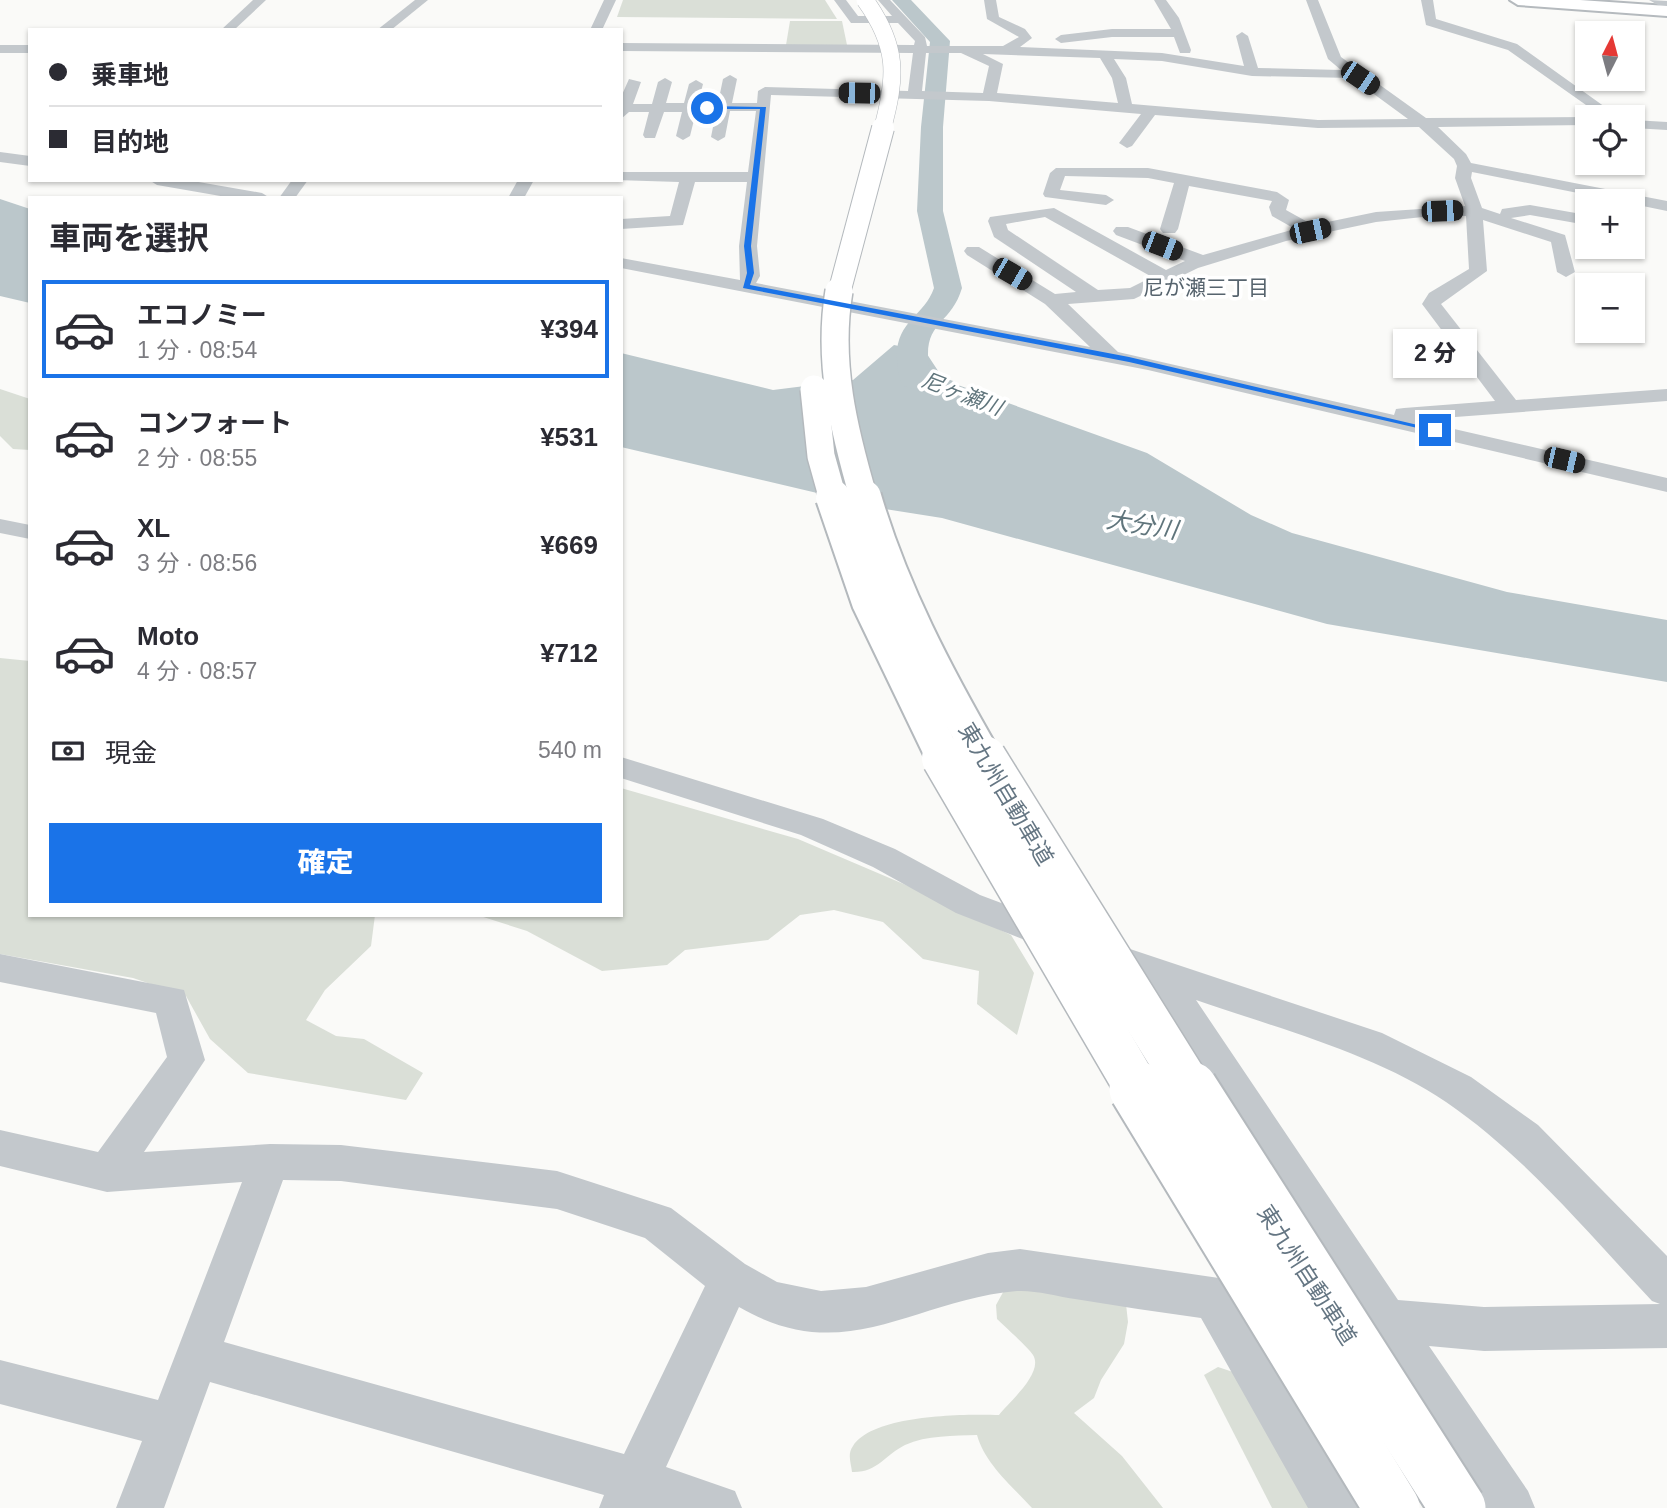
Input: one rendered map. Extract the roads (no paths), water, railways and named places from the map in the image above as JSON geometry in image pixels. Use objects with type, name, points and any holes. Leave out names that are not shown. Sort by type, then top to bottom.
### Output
[{"type":"main road","name":"東九州自動車道","points":[[851,0],[872,41],[875,82],[866,121],[826,243],[816,287],[813,328],[814,388],[822,461],[851,555],[894,656],[947,766],[1233,1253],[1392,1508]]},
{"type":"main road","name":"東九州自動車道","points":[[865,0],[885,31],[893,65],[885,122],[839,286],[835,328],[840,410],[860,491],[895,585],[952,706],[1004,795],[1281,1235],[1458,1508]]},
{"type":"main road","points":[[1518,0],[1667,8]]},
{"type":"street","points":[[229,28],[260,0]]},
{"type":"street","points":[[386,28],[422,0]]},
{"type":"street","points":[[597,28],[610,0]]},
{"type":"street","points":[[840,0],[855,20],[903,19]]},
{"type":"street","points":[[884,0],[920,38],[922,48],[915,94]]},
{"type":"street","points":[[988,58],[1026,38],[1021,32],[993,19],[990,0]]},
{"type":"street","points":[[1160,0],[1173,18],[1188,60]]},
{"type":"street","points":[[1312,0],[1334,57],[1456,150],[1465,166],[1463,178],[1483,213],[1478,271],[1436,297],[1431,304],[1508,405]]},
{"type":"street","points":[[1427,0],[1430,22],[1447,23],[1498,47],[1512,47],[1595,105]]},
{"type":"street","points":[[1655,0],[1667,8]]},
{"type":"street","points":[[1046,54],[1052,41],[1056,39],[1112,33],[1179,33]]},
{"type":"street","points":[[1242,36],[1252,72]]},
{"type":"street","points":[[623,47],[956,48],[1188,60],[1252,72],[1353,74]]},
{"type":"street","points":[[644,65],[651,47]]},
{"type":"street","points":[[956,48],[988,58],[996,66],[989,97]]},
{"type":"street","points":[[0,50],[28,49]]},
{"type":"street","points":[[1105,55],[1119,78],[1126,107]]},
{"type":"street","points":[[1288,74],[1288,89]]},
{"type":"street","points":[[718,137],[730,79]]},
{"type":"street","points":[[623,108],[634,82]]},
{"type":"street","points":[[650,135],[665,82]]},
{"type":"street","points":[[683,136],[696,84]]},
{"type":"street","points":[[746,287],[751,273],[748,246],[765,91],[989,97],[1151,110],[1287,117],[1369,126],[1575,121]]},
{"type":"street","points":[[623,110],[763,107]]},
{"type":"street","points":[[1127,143],[1151,110]]},
{"type":"street","points":[[1645,125],[1667,126]]},
{"type":"street","points":[[1645,129],[1667,144]]},
{"type":"street","points":[[0,157],[28,161]]},
{"type":"street","points":[[1465,166],[1667,206]]},
{"type":"street","points":[[1106,200],[1051,194],[1058,173],[1062,171],[1138,173],[1277,197],[1281,200],[1277,207],[1278,212],[1310,231]]},
{"type":"street","points":[[633,173],[679,172],[754,177]]},
{"type":"street","points":[[631,229],[677,221],[679,172]]},
{"type":"street","points":[[1169,229],[1183,180]]},
{"type":"street","points":[[169,182],[250,196]]},
{"type":"street","points":[[1052,300],[1134,293],[1164,276],[1202,261],[1310,231],[1376,217],[1530,211],[1575,218]]},
{"type":"street","points":[[1094,296],[1000,233],[996,221],[1048,212],[1164,276]]},
{"type":"street","points":[[1483,213],[1559,239],[1566,272]]},
{"type":"street","points":[[1122,231],[1202,261]]},
{"type":"street","points":[[1031,252],[1089,237]]},
{"type":"street","points":[[973,251],[1052,300],[1110,356]]},
{"type":"street","points":[[623,263],[1110,356],[1667,485]]},
{"type":"street","points":[[1380,417],[1508,405],[1667,395]]},
{"type":"street","points":[[0,526],[28,531]]},
{"type":"street","points":[[623,768],[812,827],[884,858],[993,915],[1369,1044],[1458,1088],[1524,1138],[1667,1286]]},
{"type":"street","points":[[0,968],[171,1001],[186,1060],[107,1173]]},
{"type":"street","points":[[1162,973],[1205,1048],[1510,1508]]},
{"type":"street","points":[[0,1148],[107,1173],[270,1162],[341,1163],[569,1193],[657,1222],[730,1279],[771,1302],[821,1313],[866,1309],[988,1274],[1020,1270],[1385,1323],[1484,1329],[1667,1326]]},
{"type":"street","points":[[140,1508],[270,1162]]},
{"type":"street","points":[[630,1495],[730,1279]]},
{"type":"street","points":[[1214,1299],[1334,1508]]},
{"type":"street","points":[[197,1356],[630,1495],[718,1508]]},
{"type":"street","points":[[0,1382],[171,1426]]},
{"type":"water","points":[[0,199],[28,208],[28,303],[0,296]]},
{"type":"water","name":"大分川","points":[[894,345],[925,351],[944,380],[1147,453],[1251,515],[1292,533],[1507,592],[1667,620],[1667,682],[1327,624],[942,518],[885,509],[623,447],[623,353],[773,390],[853,380]]},
{"type":"waterway","name":"尼ヶ瀬川","points":[[901,0],[940,41],[932,127],[930,211],[948,288],[942,301],[915,334],[912,357],[915,379],[945,389]]},
{"type":"district","name":"尼が瀬三丁目","points":[[1206,288]]}]
